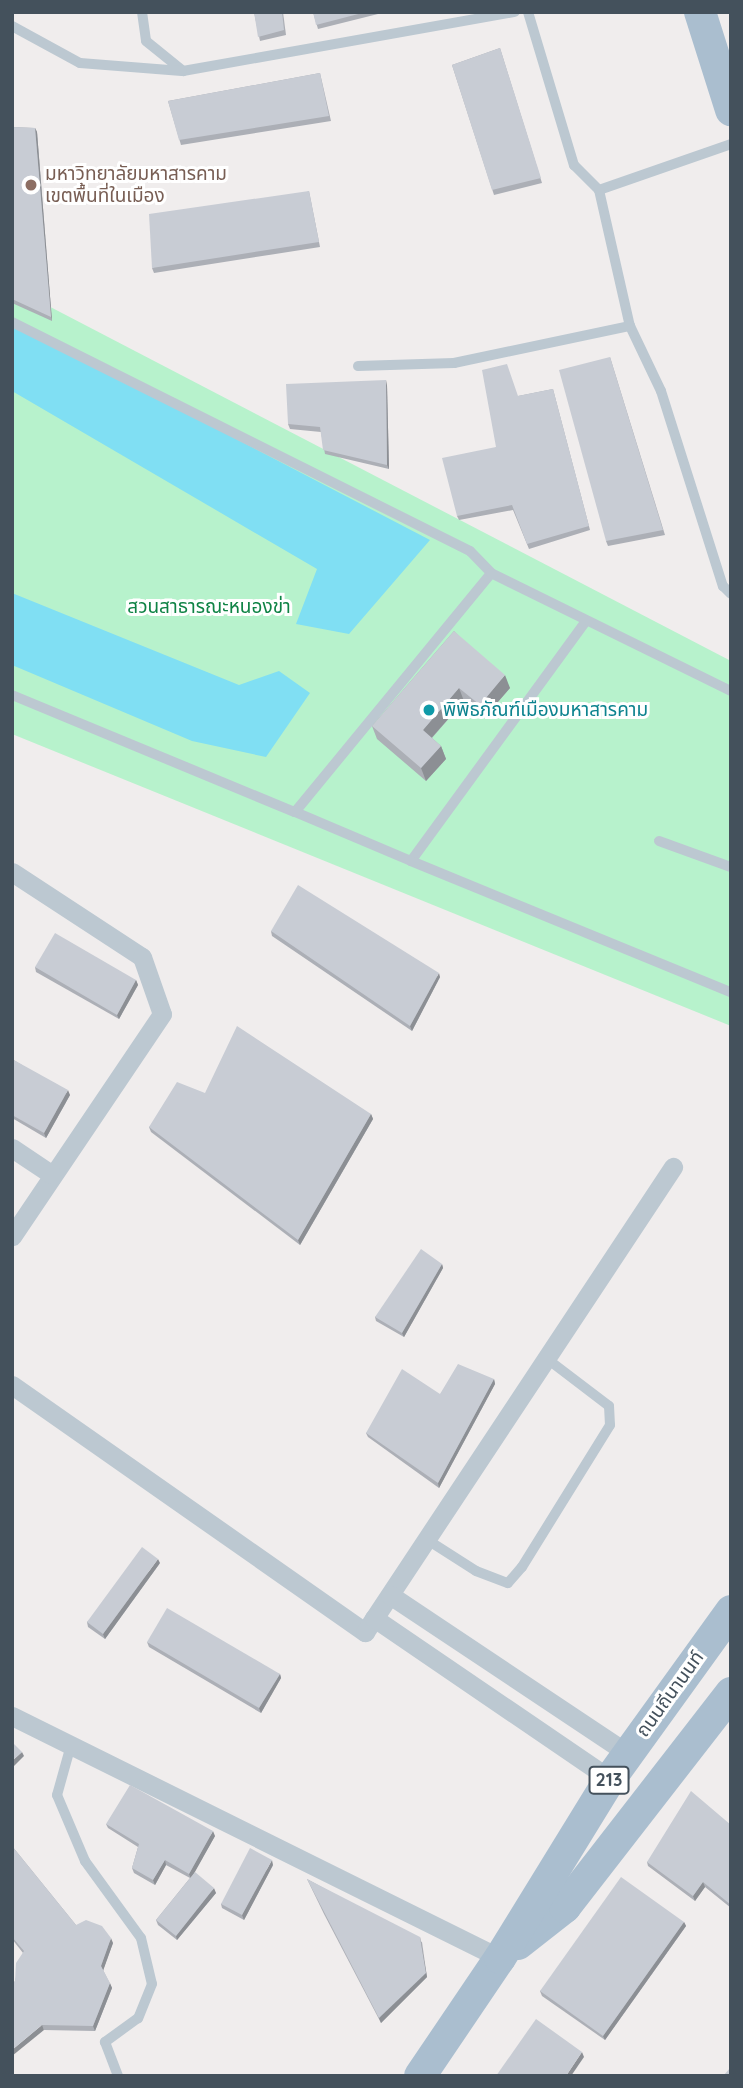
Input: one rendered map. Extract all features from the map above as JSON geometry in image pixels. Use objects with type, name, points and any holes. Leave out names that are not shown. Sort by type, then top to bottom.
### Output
[{"type":"main road","points":[[700,12],[731,110]]},
{"type":"main road","name":"ถนนถีนานนท์","points":[[420,2076],[500,1958],[619,1766],[731,1611]]},
{"type":"main road","name":"ถนนถีนานนท์","points":[[500,1958],[565,1907],[731,1693]]},
{"type":"main road","points":[[656,1712],[695,1740]]},
{"type":"street","points":[[12,872],[142,957],[162,1014],[51,1174],[12,1236]]},
{"type":"street","points":[[12,1148],[51,1174]]},
{"type":"street","points":[[12,1385],[365,1632],[673,1167]]},
{"type":"street","points":[[390,1595],[619,1766]]},
{"type":"street","points":[[374,1618],[619,1766]]},
{"type":"street","points":[[12,1716],[500,1958]]},
{"type":"lane","points":[[142,12],[146,41],[183,71]]},
{"type":"lane","points":[[12,26],[80,63],[183,71],[515,12]]},
{"type":"lane","points":[[528,12],[574,165],[598,190],[630,326],[661,391],[723,586],[731,594]]},
{"type":"lane","points":[[598,190],[731,144]]},
{"type":"lane","points":[[12,322],[470,551],[491,573],[731,691]]},
{"type":"lane","points":[[358,366],[454,363],[630,326]]},
{"type":"lane","points":[[295,812],[491,573]]},
{"type":"lane","points":[[411,861],[586,621]]},
{"type":"lane","points":[[12,695],[731,992]]},
{"type":"lane","points":[[659,841],[731,867]]},
{"type":"lane","points":[[426,1539],[476,1571],[508,1583],[522,1567],[610,1425],[609,1406],[546,1358]]},
{"type":"lane","points":[[71,1745],[57,1795],[85,1861],[141,1938],[152,1984],[138,2018],[105,2042],[118,2076]]},
{"type":"green space","name":"สวนสาธารณะหนองข่า","points":[[12,287],[731,661],[731,1026],[12,734]]},
{"type":"water","points":[[12,322],[430,540],[349,634],[296,624],[317,569],[12,391]]},
{"type":"water","points":[[12,593],[239,685],[279,671],[310,693],[266,757],[192,741],[12,665]]},
{"type":"building","points":[[254,12],[282,12],[284,30],[258,37]]},
{"type":"building","points":[[313,12],[366,12],[316,25]]},
{"type":"building","points":[[500,48],[541,178],[492,190],[452,65]]},
{"type":"building","points":[[320,73],[329,116],[179,140],[168,101]]},
{"type":"building","points":[[12,127],[35,128],[51,317],[12,299]]},
{"type":"building","points":[[309,191],[319,242],[152,268],[149,214]]},
{"type":"building","points":[[610,357],[663,530],[606,541],[559,370]]},
{"type":"building","points":[[507,364],[518,396],[553,389],[589,526],[527,544],[512,505],[457,516],[442,458],[496,447],[482,370]]},
{"type":"building","points":[[386,380],[387,465],[323,450],[320,427],[288,424],[286,384]]},
{"type":"building","name":"พิพิธภัณฑ์เมืองมหาสารคาม","points":[[454,631],[505,675],[480,705],[459,688],[423,730],[441,746],[421,768],[372,726]]},
{"type":"building","points":[[298,885],[439,973],[410,1026],[271,931]]},
{"type":"building","points":[[55,933],[136,980],[117,1015],[35,967]]},
{"type":"building","points":[[237,1026],[371,1114],[298,1240],[149,1127],[177,1082],[205,1093]]},
{"type":"building","points":[[12,1059],[68,1090],[44,1133],[12,1115]]},
{"type":"building","points":[[421,1249],[442,1264],[402,1333],[375,1317]]},
{"type":"building","points":[[458,1364],[494,1379],[438,1483],[366,1433],[402,1369],[440,1394]]},
{"type":"building","points":[[142,1547],[158,1559],[103,1634],[87,1622]]},
{"type":"building","points":[[167,1608],[280,1674],[259,1708],[147,1642]]},
{"type":"building","points":[[12,1742],[22,1752],[12,1761]]},
{"type":"building","points":[[130,1785],[213,1831],[189,1874],[165,1860],[153,1880],[132,1868],[139,1844],[106,1824]]},
{"type":"building","points":[[691,1791],[731,1825],[731,1905],[703,1882],[693,1896],[647,1862]]},
{"type":"building","points":[[12,1846],[76,1925],[86,1920],[102,1926],[111,1938],[101,1966],[110,1983],[93,2026],[42,2025],[12,2050],[12,1983],[15,1981],[16,1963],[24,1951],[12,1937]]},
{"type":"building","points":[[250,1848],[272,1860],[242,1915],[221,1904]]},
{"type":"building","points":[[195,1872],[214,1888],[176,1936],[156,1920]]},
{"type":"building","points":[[621,1877],[684,1922],[603,2036],[540,1991]]},
{"type":"building","points":[[307,1879],[420,1937],[426,1973],[379,2018]]},
{"type":"building","points":[[536,2019],[582,2052],[566,2076],[496,2076]]},
{"type":"building","points":[[731,2067],[731,2076],[723,2076]]},
{"type":"place","name":"มหาวิทยาลัยมหาสารคาม เขตพื้นที่ในเมือง","points":[[31,185]]},
{"type":"place","name":"พิพิธภัณฑ์เมืองมหาสารคาม","points":[[429,710]]}]
